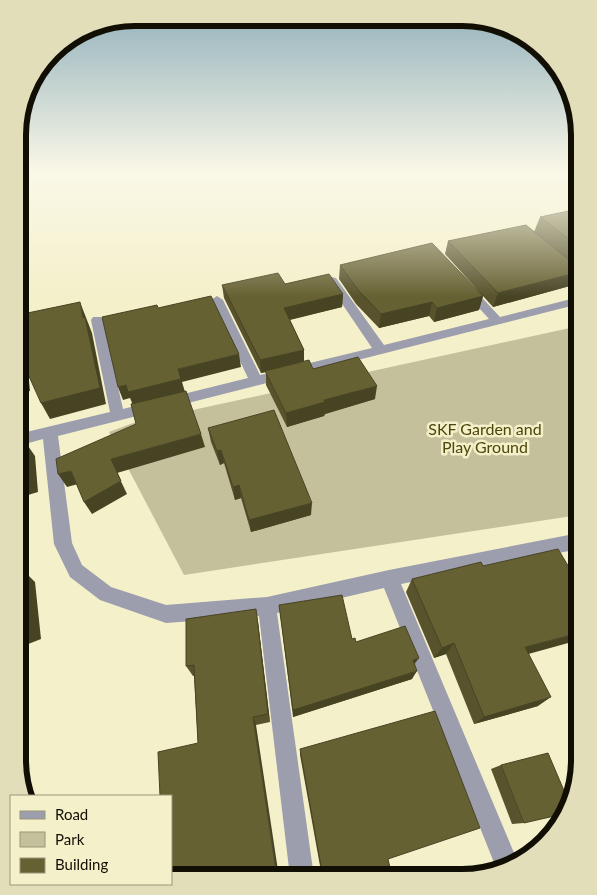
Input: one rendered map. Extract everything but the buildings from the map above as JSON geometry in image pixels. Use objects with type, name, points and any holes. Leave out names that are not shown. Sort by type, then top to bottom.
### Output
[{"type":"street","points":[[457,277],[497,321]]},
{"type":"street","points":[[331,279],[381,351]]},
{"type":"street","points":[[217,300],[256,382]]},
{"type":"street","points":[[26,438],[118,417],[571,303]]},
{"type":"street","points":[[97,320],[118,417]]},
{"type":"street","points":[[50,432],[63,544],[76,571],[106,594],[166,614],[266,606],[389,578],[571,543]]},
{"type":"street","points":[[549,547],[559,564]]},
{"type":"street","points":[[389,578],[505,860]]},
{"type":"street","points":[[266,606],[301,869]]},
{"type":"green space","name":"SKF Garden and Play Ground","points":[[571,328],[571,516],[184,575],[109,432],[133,423]]}]
